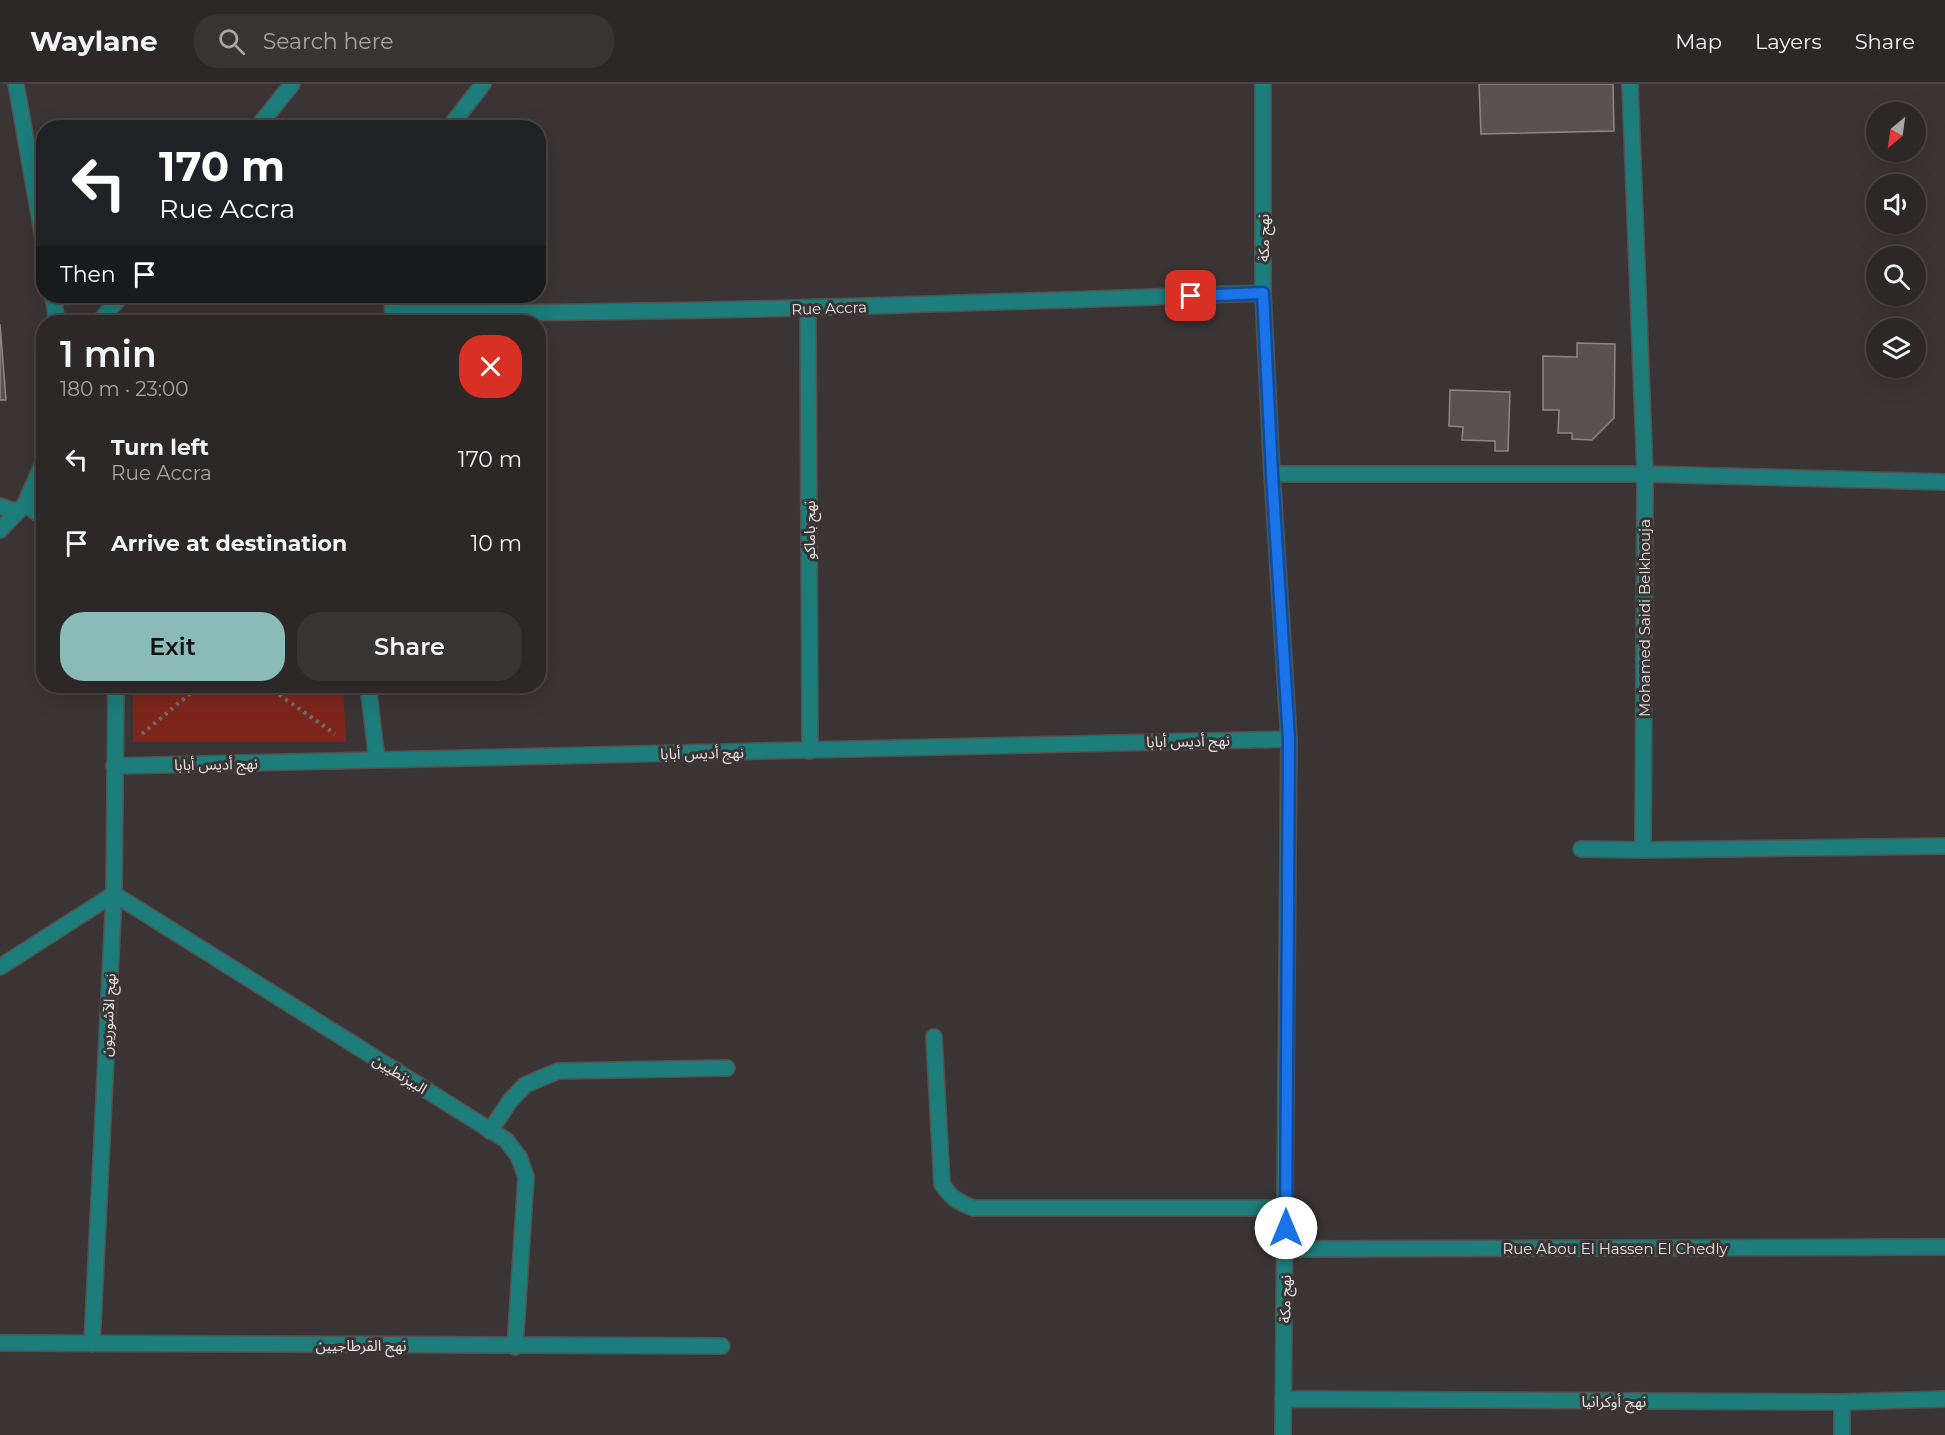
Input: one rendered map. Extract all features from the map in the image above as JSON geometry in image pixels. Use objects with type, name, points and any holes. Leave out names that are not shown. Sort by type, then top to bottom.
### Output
[{"type":"street","points":[[16,84],[36,198]]},
{"type":"street","points":[[263,120],[292,84]]},
{"type":"street","points":[[455,120],[483,84]]},
{"type":"street","name":"نهج مكة","points":[[1263,84],[1263,293],[1289,739],[1283,1435]]},
{"type":"street","name":"Mohamed Saidi Belkhouja","points":[[1630,84],[1645,474],[1642,850]]},
{"type":"street","name":"Rue Accra","points":[[526,315],[808,309],[1263,293]]},
{"type":"street","points":[[105,315],[115,303]]},
{"type":"street","name":"نهج باماكو","points":[[808,309],[810,751]]},
{"type":"street","points":[[1272,474],[1645,474],[1945,482]]},
{"type":"street","points":[[0,530],[21,508],[36,477]]},
{"type":"street","points":[[0,506],[21,508],[36,515]]},
{"type":"street","name":"نهج الآشوريون","points":[[92,1344],[114,894],[116,693]]},
{"type":"street","points":[[369,693],[377,760]]},
{"type":"street","name":"نهج أديس أبابا","points":[[114,766],[1289,739]]},
{"type":"street","points":[[1581,849],[1945,846]]},
{"type":"street","points":[[0,967],[114,894]]},
{"type":"street","name":"البيزنطيين","points":[[114,894],[506,1140],[519,1157],[526,1177],[515,1347]]},
{"type":"street","points":[[934,1037],[942,1184],[950,1197],[962,1203],[973,1208],[1286,1208]]},
{"type":"street","points":[[490,1131],[510,1101],[525,1085],[558,1071],[727,1068]]},
{"type":"street","name":"Rue Abou El Hassen El Chedly","points":[[1286,1249],[1945,1247]]},
{"type":"street","name":"نهج القرطاجيين","points":[[0,1343],[515,1347],[722,1346]]},
{"type":"street","name":"نهج أوكرانيا","points":[[1283,1399],[1842,1402],[1945,1399]]},
{"type":"street","points":[[1842,1402],[1842,1435]]},
{"type":"path","points":[[114,766],[133,742],[191,693]]},
{"type":"path","points":[[277,693],[338,736]]},
{"type":"shaded area","points":[[133,693],[343,693],[346,742],[133,742]]},
{"type":"building","points":[[1479,84],[1613,84],[1614,131],[1481,134]]},
{"type":"building","points":[[0,324],[6,400],[0,400]]},
{"type":"building","points":[[1577,343],[1615,344],[1614,418],[1592,440],[1572,439],[1572,433],[1558,433],[1559,410],[1543,410],[1543,356],[1577,357]]},
{"type":"building","points":[[1450,390],[1510,392],[1508,451],[1495,451],[1495,441],[1462,440],[1463,427],[1449,426]]},
{"type":"route","points":[[1191,296],[1263,293],[1289,739],[1286,1228]]}]
